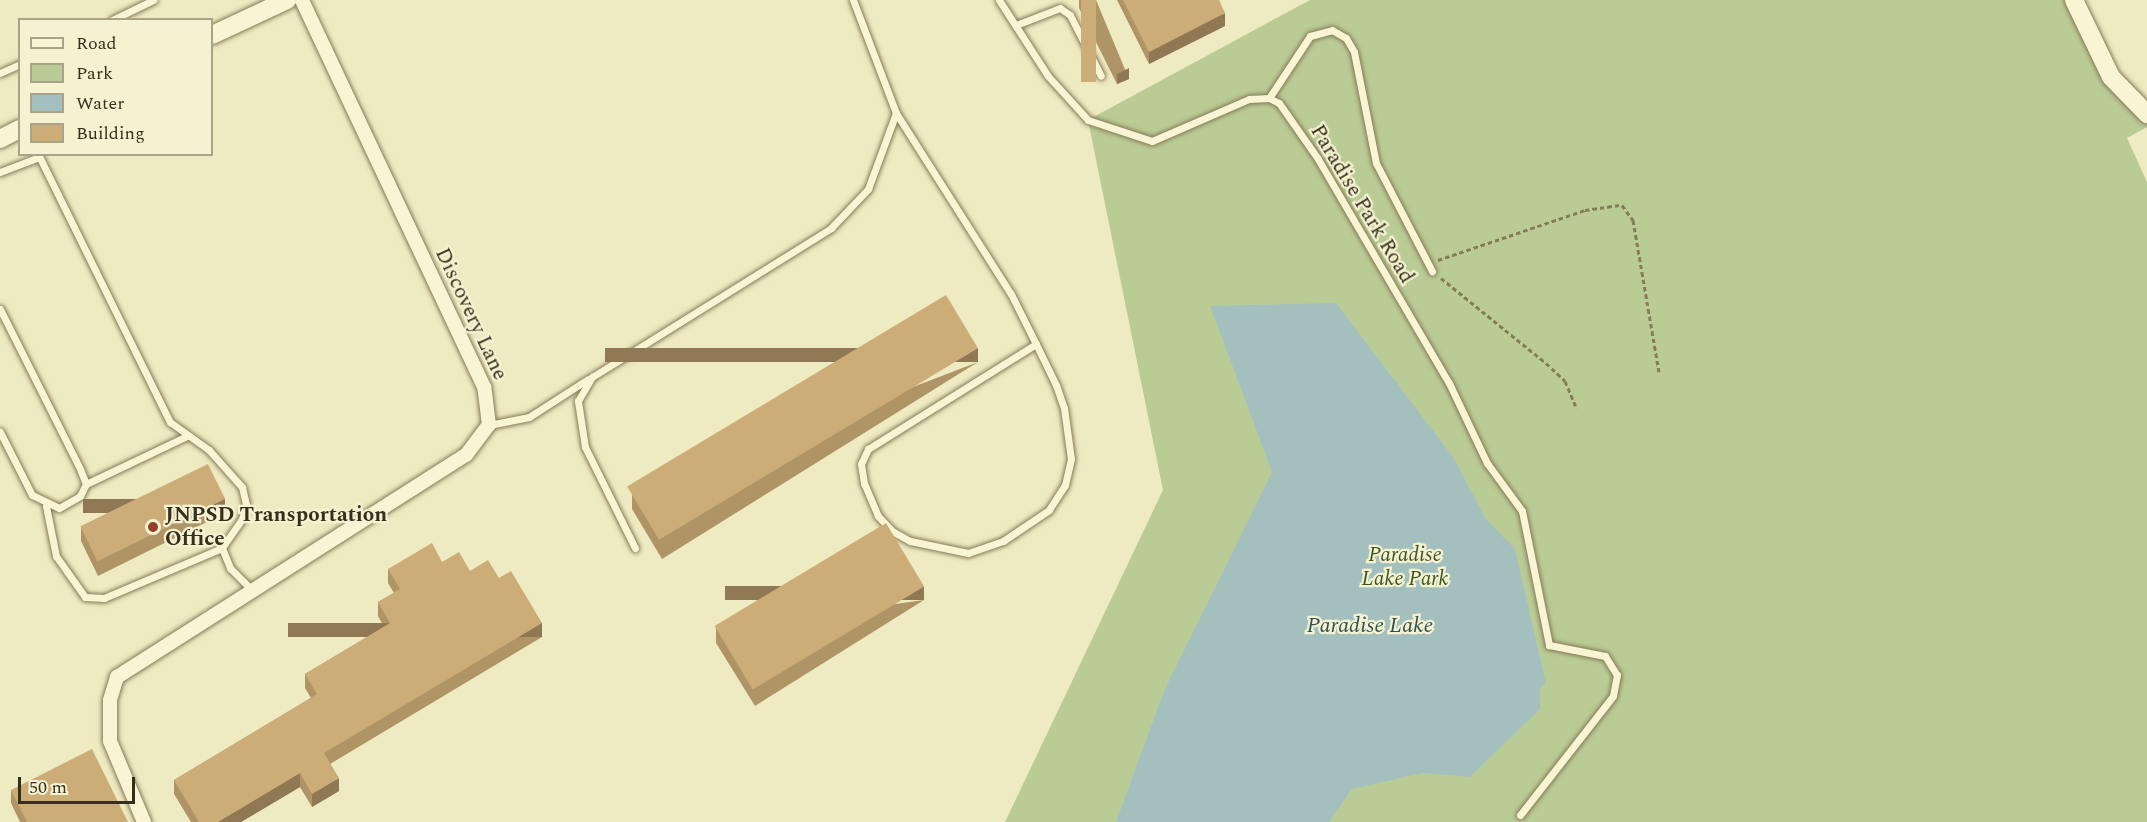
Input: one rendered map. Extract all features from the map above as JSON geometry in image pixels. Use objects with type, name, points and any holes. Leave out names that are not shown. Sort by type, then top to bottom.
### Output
[{"type":"street","points":[[213,34],[262,5],[287,0]]},
{"type":"street","name":"Discovery Lane","points":[[302,0],[484,387],[489,425]]},
{"type":"street","points":[[2074,0],[2111,77],[2147,114]]},
{"type":"street","points":[[0,139],[18,130]]},
{"type":"street","points":[[144,822],[110,741],[110,700],[117,677],[466,455],[489,425]]},
{"type":"lane","points":[[116,18],[153,0]]},
{"type":"lane","points":[[853,0],[896,112],[1011,294],[1036,344],[1064,408],[1071,459],[1065,485],[1049,510],[1003,541],[968,553],[910,541],[892,531],[878,516],[864,483],[861,464],[868,449],[1036,344]]},
{"type":"lane","points":[[999,0],[1048,76],[1088,120],[1128,137],[1164,138],[1249,99],[1269,98],[1310,36],[1332,30],[1346,38],[1354,52],[1376,163],[1432,271]]},
{"type":"lane","points":[[1016,25],[1060,8],[1070,15],[1101,76]]},
{"type":"lane","points":[[0,73],[18,65]]},
{"type":"lane","name":"Paradise Park Road","points":[[1269,98],[1279,104],[1318,159],[1344,211],[1379,258],[1459,401],[1487,463],[1522,511],[1549,645],[1605,656],[1618,682],[1613,696],[1520,815]]},
{"type":"lane","points":[[489,425],[529,417],[831,228],[868,189],[896,112]]},
{"type":"lane","points":[[0,172],[39,156],[154,394],[170,422],[234,472],[242,487],[246,505],[242,519],[222,548],[104,598],[85,597],[56,556],[46,506]]},
{"type":"lane","points":[[0,309],[86,484]]},
{"type":"lane","points":[[592,377],[578,401],[579,425],[635,548]]},
{"type":"lane","points":[[0,432],[32,495],[46,506],[59,508],[80,496],[86,484],[187,436]]},
{"type":"lane","points":[[222,548],[230,568],[252,590]]},
{"type":"path","points":[[1428,264],[1585,210],[1622,205],[1633,220],[1659,372]]},
{"type":"path","points":[[1432,271],[1546,363],[1564,381],[1577,409]]},
{"type":"green space","name":"Paradise Lake Park","points":[[1310,0],[2074,0],[2111,77],[2147,114],[2147,127],[2127,138],[2147,182],[2147,822],[1005,822],[1163,490],[1088,120]]},
{"type":"water","name":"Paradise Lake","points":[[1336,303],[1453,457],[1486,519],[1515,549],[1546,683],[1540,688],[1540,709],[1470,777],[1423,773],[1352,789],[1329,822],[1116,822],[1164,691],[1272,472],[1210,306]]},
{"type":"building","points":[[1081,0],[1096,0],[1096,82],[1081,82]]},
{"type":"building","points":[[1123,0],[1219,0],[1225,13],[1149,52]]},
{"type":"building","points":[[946,295],[978,348],[659,540],[627,487]]},
{"type":"building","name":"JNPSD Transportation Office","points":[[208,464],[225,499],[97,561],[80,526]]},
{"type":"building","points":[[886,523],[924,586],[753,689],[715,626]]},
{"type":"building","points":[[432,543],[442,562],[459,552],[470,571],[488,560],[499,578],[511,571],[542,623],[324,753],[339,778],[312,794],[300,773],[218,822],[199,822],[174,780],[317,694],[305,674],[390,623],[378,602],[400,589],[388,569]]},
{"type":"building","points":[[92,749],[128,822],[27,822],[11,790]]},
{"type":"place","name":"JNPSD Transportation Office","points":[[153,527]]}]
